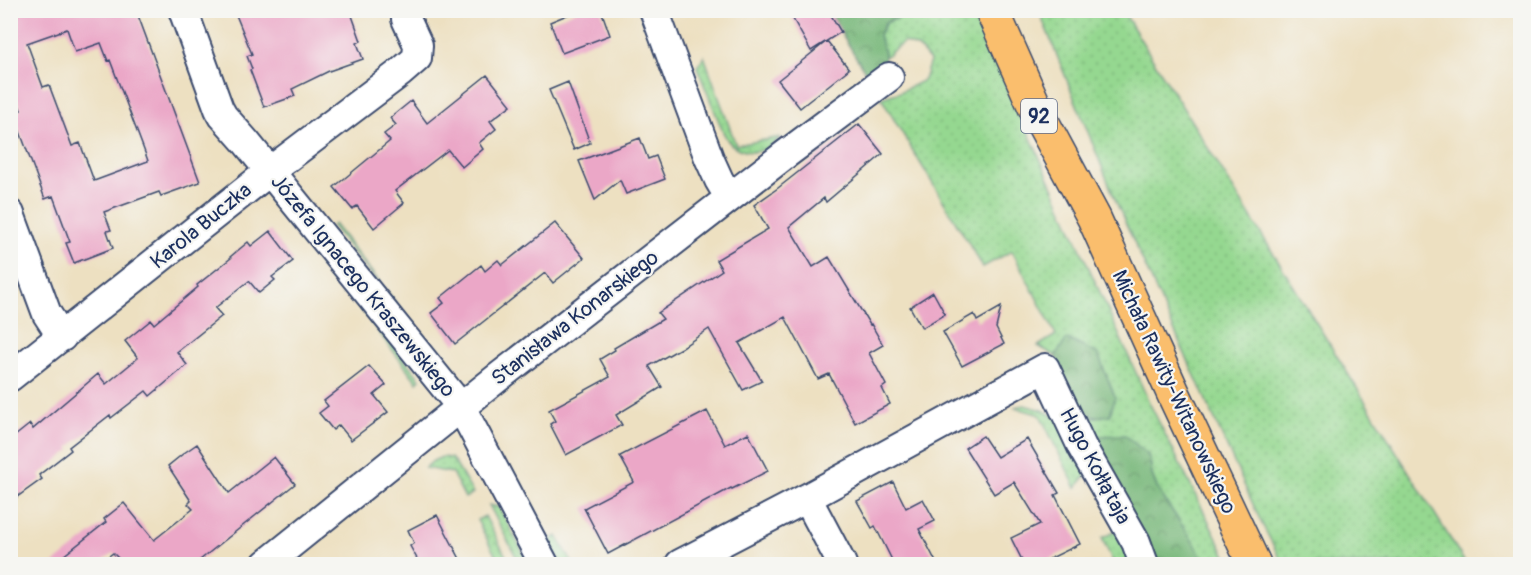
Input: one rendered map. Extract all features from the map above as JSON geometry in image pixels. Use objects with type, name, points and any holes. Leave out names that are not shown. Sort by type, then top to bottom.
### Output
[{"type":"main road","name":"Michała Rawity-Witanowskiego","points":[[992,10],[1038,114],[1094,218],[1254,564]]},
{"type":"main road","name":"Michała Rawity-Witanowskiego","points":[[1016,10],[1055,107],[1094,218]]},
{"type":"street","name":"Józefa Ignacego Kraszewskiego","points":[[183,10],[223,116],[461,407],[544,564]]},
{"type":"street","points":[[654,10],[709,158],[729,197]]},
{"type":"street","name":"Karola Buczka","points":[[10,377],[417,58],[418,45],[406,19]]},
{"type":"street","name":"Stanisława Konarskiego","points":[[266,564],[461,407],[729,197],[889,77]]},
{"type":"street","points":[[10,214],[47,314],[62,337]]},
{"type":"street","name":"Hugo Kołłątaja","points":[[807,498],[1045,368],[1082,447],[1136,542],[1144,564]]},
{"type":"street","points":[[680,564],[807,498],[842,564]]},
{"type":"green space","points":[[828,11],[915,11],[885,23],[879,35],[885,57],[881,69],[870,80]]},
{"type":"green space","points":[[915,11],[974,11],[1150,404],[1230,564],[1204,564],[1196,546],[1158,490],[1147,454],[1090,448],[1069,402],[1074,394],[1082,410],[1094,417],[1110,415],[1067,340],[1055,356],[1038,346],[1056,335],[1012,251],[983,267],[881,98],[900,92],[924,80],[930,61],[919,48],[904,42],[885,57],[879,35],[886,23]]},
{"type":"green space","points":[[1039,11],[1123,11],[1466,564],[1283,564],[1261,522],[1117,204]]},
{"type":"green space","points":[[704,56],[736,145],[781,137],[767,148],[750,152],[740,150],[728,141],[697,67]]},
{"type":"green space","points":[[285,210],[420,379],[417,382]]},
{"type":"green space","points":[[334,224],[440,359],[332,226]]},
{"type":"green space","points":[[1067,339],[1098,354],[1115,397],[1110,415],[1094,417],[1082,410],[1055,356]]},
{"type":"green space","points":[[1024,405],[1043,410],[1064,423],[1086,475],[1076,488],[1040,415],[1014,407]]},
{"type":"green space","points":[[1125,435],[1147,454],[1158,490],[1196,546],[1204,564],[1152,564],[1090,448],[1097,436]]},
{"type":"green space","points":[[442,457],[451,458],[473,493],[465,498],[452,473],[425,468]]},
{"type":"green space","points":[[489,505],[499,507],[529,564],[520,564]]},
{"type":"green space","points":[[485,516],[510,564],[500,564],[477,520]]},
{"type":"green space","points":[[1118,530],[1137,564],[1114,564],[1102,538]]},
{"type":"green space","points":[[557,536],[573,564],[561,564],[549,541]]},
{"type":"building","points":[[10,10],[136,10],[200,182],[161,196],[159,192],[104,212],[111,230],[107,231],[113,248],[74,263],[66,243],[70,242],[53,196],[45,199],[13,113],[21,110],[10,83]],"holes":[[[67,29],[75,52],[101,43],[108,61],[110,60],[148,161],[94,181],[80,143],[72,146],[49,85],[43,87],[27,43]]]},
{"type":"building","points":[[234,10],[350,10],[361,41],[357,43],[363,59],[329,71],[292,89],[295,96],[264,107],[250,70],[252,69],[247,56],[252,54]]},
{"type":"building","points":[[579,10],[601,10],[610,35],[562,53],[550,22]]},
{"type":"building","points":[[788,10],[828,10],[841,32],[811,51]]},
{"type":"building","points":[[827,41],[849,69],[800,108],[778,80]]},
{"type":"building","points":[[487,75],[511,105],[490,121],[496,129],[479,143],[483,149],[462,167],[448,150],[395,191],[404,203],[374,228],[357,206],[352,209],[334,187],[390,141],[384,134],[396,125],[390,118],[411,101],[427,123]]},
{"type":"building","points":[[568,82],[590,143],[574,150],[549,90]]},
{"type":"building","points":[[859,124],[883,154],[826,202],[824,198],[789,227],[813,267],[829,257],[883,345],[869,353],[886,385],[882,388],[890,404],[855,423],[829,374],[818,379],[785,317],[739,343],[762,381],[743,390],[709,329],[649,366],[662,387],[616,415],[622,425],[566,455],[550,424],[555,421],[549,410],[610,377],[600,359],[663,319],[658,313],[722,270],[716,260],[768,229],[754,205]]},
{"type":"building","points":[[640,138],[648,159],[656,156],[665,179],[626,194],[620,180],[595,200],[579,161]]},
{"type":"building","points":[[555,223],[584,258],[553,283],[545,273],[455,344],[431,313],[444,303],[440,298],[481,265],[485,271],[498,260],[502,265]]},
{"type":"building","points":[[270,231],[293,261],[272,277],[275,280],[259,293],[249,281],[215,308],[222,316],[177,352],[187,365],[150,396],[146,391],[111,418],[110,415],[69,447],[71,450],[39,475],[42,479],[10,502],[10,440],[30,424],[33,429],[98,374],[106,384],[138,358],[125,341],[151,320],[154,324],[248,242],[251,246]]},
{"type":"building","points":[[933,292],[945,314],[922,328],[910,307]]},
{"type":"building","points":[[1001,307],[996,328],[1004,344],[962,366],[943,332],[974,314],[977,321]]},
{"type":"building","points":[[369,366],[386,385],[374,395],[388,412],[351,440],[339,425],[333,430],[319,413],[328,406],[324,401]]},
{"type":"building","points":[[707,411],[725,445],[748,433],[768,471],[731,488],[608,554],[584,508],[634,482],[620,456]]},
{"type":"building","points":[[983,436],[997,457],[1027,439],[1059,493],[1055,495],[1080,544],[1039,564],[1024,564],[1011,538],[1040,524],[1014,482],[994,494],[965,448]]},
{"type":"building","points":[[197,444],[229,493],[274,457],[295,484],[195,564],[124,564],[113,553],[98,564],[53,564],[106,522],[104,519],[124,503],[154,540],[193,509],[188,504],[191,501],[168,466]]},
{"type":"building","points":[[893,482],[906,508],[923,499],[935,521],[919,529],[937,564],[894,564],[875,526],[872,528],[857,501]]},
{"type":"building","points":[[437,515],[460,559],[449,564],[420,564],[410,546],[414,543],[408,530]]}]
